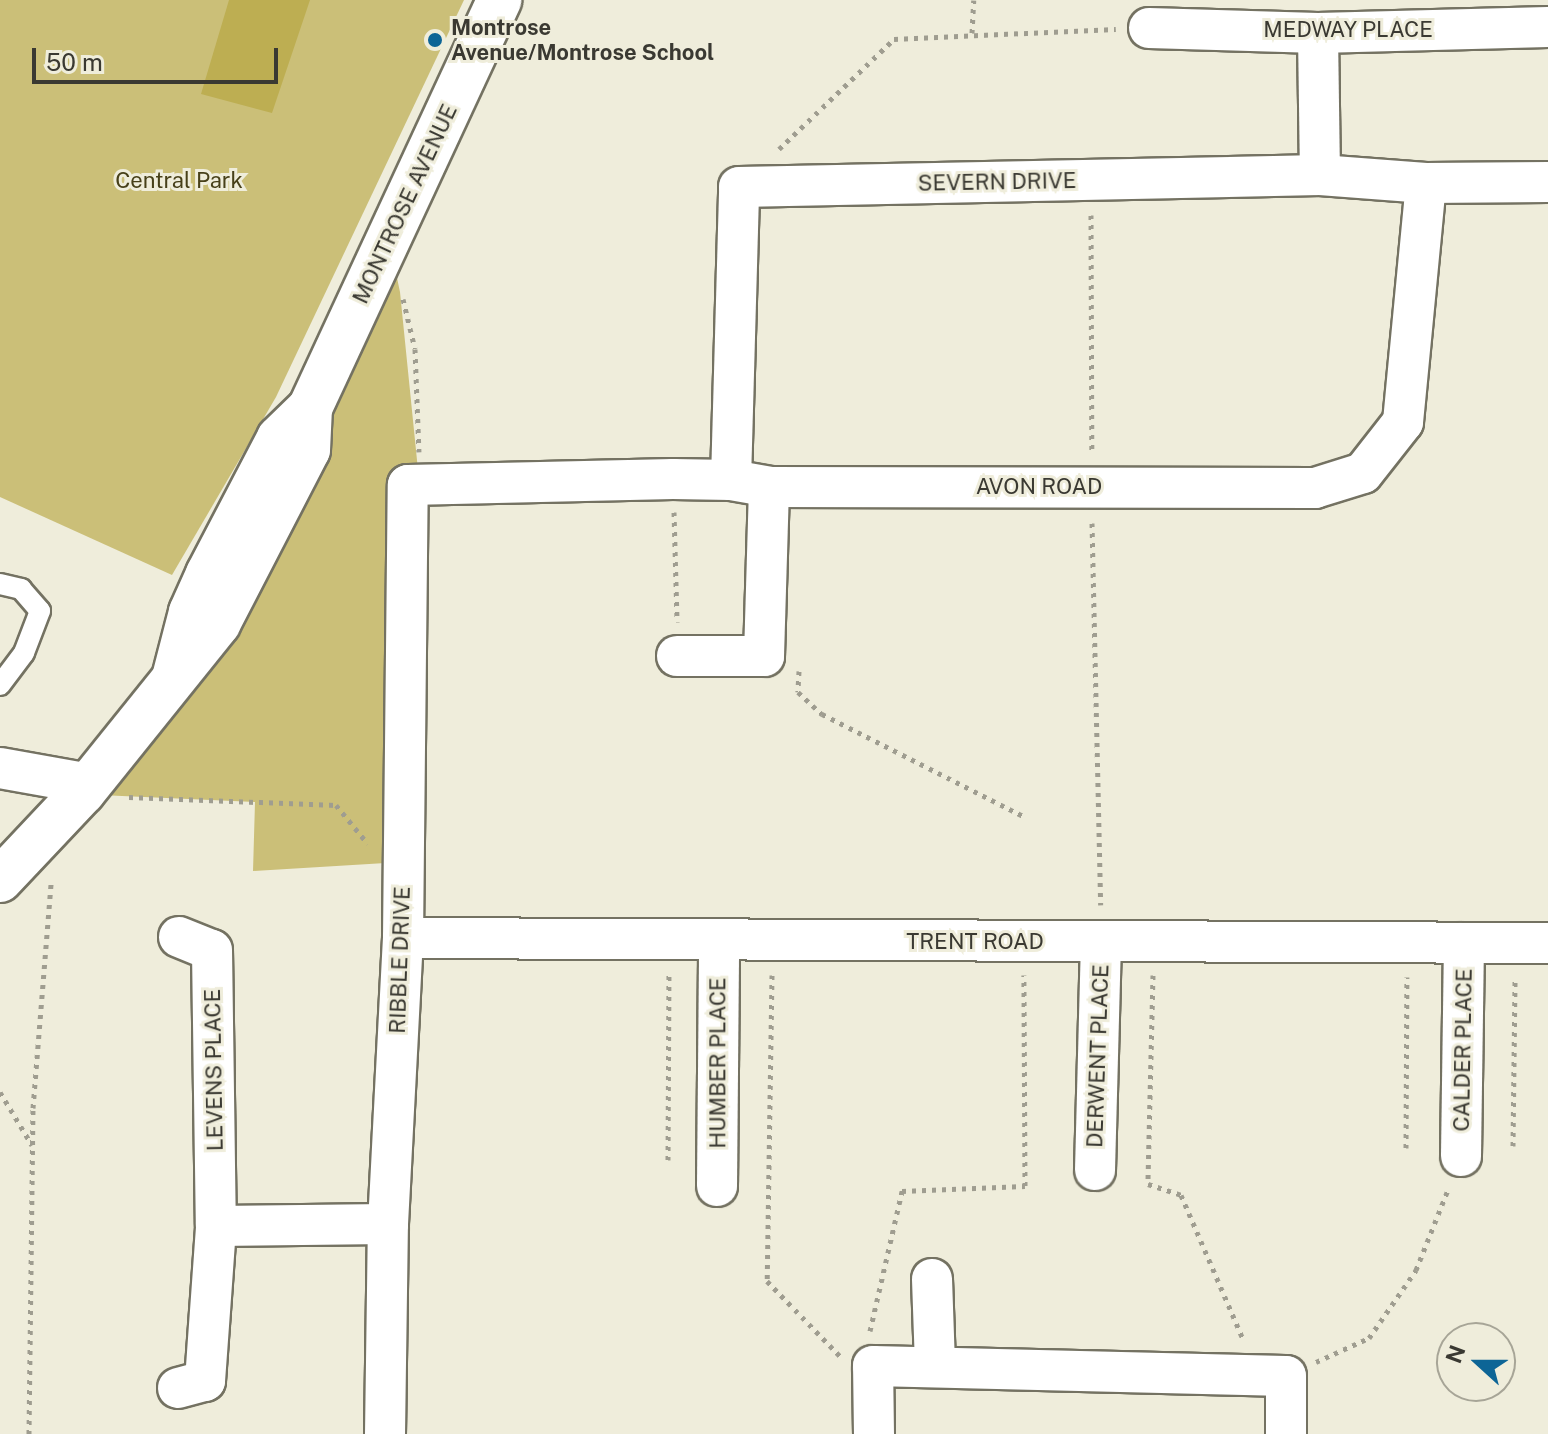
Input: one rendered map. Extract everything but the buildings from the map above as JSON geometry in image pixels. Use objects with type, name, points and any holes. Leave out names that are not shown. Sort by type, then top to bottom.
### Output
[{"type":"street","name":"MONTROSE AVENUE","points":[[0,880],[86,788],[175,674],[191,612],[208,574],[279,438],[310,408],[499,0]]},
{"type":"street","name":"MEDWAY PLACE","points":[[1149,28],[1318,33],[1548,27]]},
{"type":"street","points":[[1318,33],[1320,175]]},
{"type":"street","name":"SEVERN DRIVE","points":[[739,187],[1320,175],[1426,183],[1548,182]]},
{"type":"street","name":"AVON ROAD","points":[[413,485],[673,479],[731,480],[769,487],[1315,488],[1363,473],[1403,422],[1426,183]]},
{"type":"street","points":[[731,480],[739,187]]},
{"type":"street","name":"RIBBLE DRIVE","points":[[385,1434],[388,1224],[403,938],[413,485]]},
{"type":"street","points":[[677,656],[764,656],[769,487]]},
{"type":"street","points":[[0,768],[86,788]]},
{"type":"street","name":"LEVENS PLACE","points":[[178,1388],[205,1381],[216,1226],[212,950],[179,937]]},
{"type":"street","name":"TRENT ROAD","points":[[403,938],[1532,943]]},
{"type":"street","name":"HUMBER PLACE","points":[[717,1186],[719,941]]},
{"type":"street","name":"DERWENT PLACE","points":[[1095,1170],[1101,942]]},
{"type":"street","name":"CALDER PLACE","points":[[1461,1156],[1464,943]]},
{"type":"street","points":[[216,1226],[388,1224]]},
{"type":"street","points":[[932,1279],[935,1367]]},
{"type":"street","points":[[874,1434],[857,1352],[935,1367],[1286,1376],[1286,1434]]},
{"type":"lane","points":[[0,584],[21,589],[40,611],[24,653],[0,685]]},
{"type":"path","points":[[972,33],[974,0]]},
{"type":"path","points":[[739,187],[894,39],[972,33],[1149,28]]},
{"type":"path","points":[[1091,180],[1092,487],[1101,942]]},
{"type":"path","points":[[402,294],[416,362],[413,485]]},
{"type":"path","points":[[673,479],[677,656]]},
{"type":"path","points":[[799,662],[798,692],[822,714],[1023,816]]},
{"type":"path","points":[[86,788],[336,805],[402,885]]},
{"type":"path","points":[[29,1434],[32,1146],[51,879],[34,847]]},
{"type":"path","points":[[668,1160],[670,940]]},
{"type":"path","points":[[772,942],[767,1281],[857,1352],[872,1329],[902,1191],[1025,1186],[1023,942]]},
{"type":"path","points":[[1154,942],[1148,1184],[1181,1195],[1237,1333],[1286,1376],[1369,1338],[1416,1270],[1461,1156]]},
{"type":"path","points":[[1406,1148],[1407,943]]},
{"type":"path","points":[[1513,1146],[1532,943]]},
{"type":"path","points":[[0,1092],[32,1146]]},
{"type":"green space","name":"Central Park","points":[[0,0],[464,0],[276,397],[172,575],[0,497]]},
{"type":"green space","points":[[389,240],[400,292],[418,470],[402,862],[253,871],[255,802],[100,795]]},
{"type":"place","name":"Montrose Avenue/Montrose School","points":[[435,40]]}]
